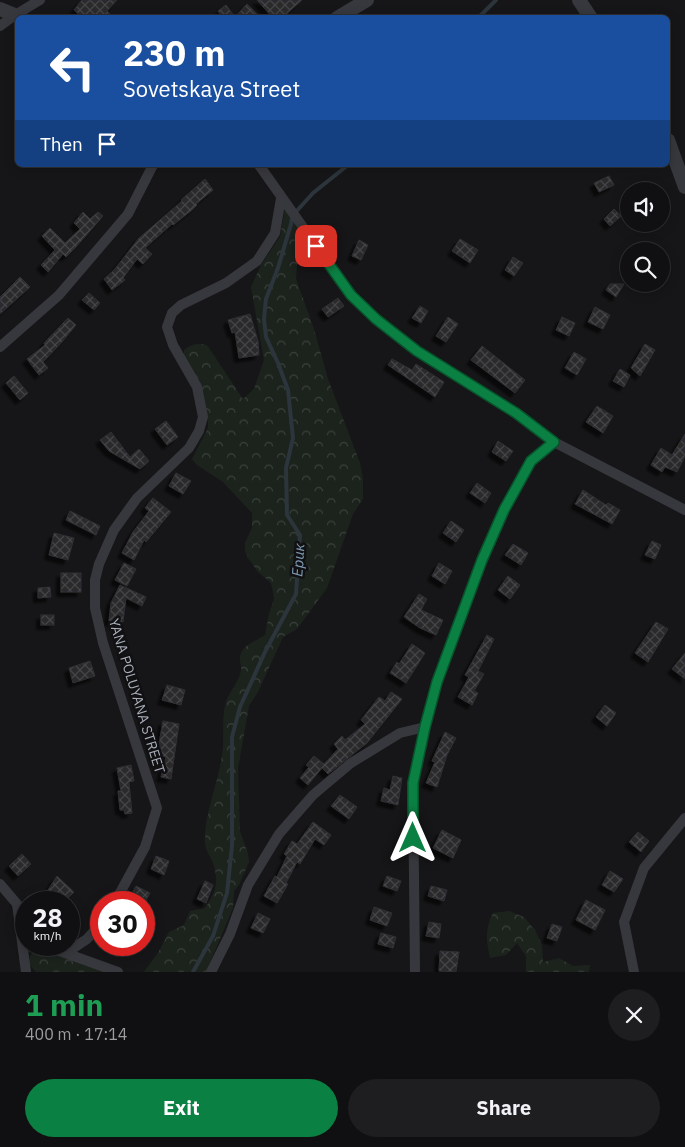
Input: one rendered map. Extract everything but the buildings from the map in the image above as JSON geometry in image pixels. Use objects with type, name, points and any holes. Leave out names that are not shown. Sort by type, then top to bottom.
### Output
[{"type":"street","points":[[19,15],[40,0]]},
{"type":"street","points":[[342,15],[367,0]]},
{"type":"street","points":[[579,0],[589,15]]},
{"type":"street","points":[[0,10],[15,15]]},
{"type":"street","points":[[0,26],[15,18]]},
{"type":"street","points":[[670,146],[685,187]]},
{"type":"street","points":[[0,347],[59,294],[128,214],[152,167]]},
{"type":"street","points":[[260,167],[351,295],[376,319],[417,351],[516,413],[554,442],[685,510]]},
{"type":"street","name":"YANA POLUYANA STREET","points":[[121,891],[146,847],[157,808],[103,643],[95,608],[95,580],[99,564],[114,530],[137,498],[189,448],[199,431],[203,417],[197,387],[173,346],[167,327],[172,313],[181,305],[226,283],[257,261],[275,233],[281,198]]},
{"type":"street","points":[[415,972],[413,783],[425,727],[437,682],[482,560],[504,510],[531,461],[554,442]]},
{"type":"street","points":[[211,972],[230,934],[248,885],[284,827],[313,796],[351,763],[400,733],[425,727]]},
{"type":"street","points":[[634,972],[624,922],[644,868],[685,818]]},
{"type":"street","points":[[0,884],[15,902]]},
{"type":"street","points":[[80,944],[90,936]]},
{"type":"street","points":[[25,956],[26,972]]},
{"type":"street","points":[[74,956],[118,972]]},
{"type":"green space","points":[[285,208],[299,232],[296,279],[314,329],[328,379],[360,463],[363,479],[363,499],[353,514],[327,588],[297,629],[283,637],[258,692],[249,706],[238,768],[240,831],[249,862],[239,885],[234,891],[233,908],[206,972],[144,972],[158,953],[169,932],[184,925],[190,911],[205,908],[214,893],[216,883],[215,872],[205,841],[209,808],[222,755],[223,722],[227,698],[240,675],[241,653],[249,644],[265,635],[274,599],[271,583],[258,572],[245,551],[245,543],[252,528],[252,513],[223,482],[197,465],[192,459],[208,428],[208,419],[198,381],[184,358],[184,350],[195,344],[207,345],[243,399],[254,389],[264,360],[251,287],[261,265],[280,237]]},
{"type":"green space","points":[[509,911],[524,917],[535,930],[542,945],[543,962],[559,958],[573,966],[590,965],[589,972],[526,972],[526,956],[517,943],[506,955],[490,958],[487,935],[490,919],[493,913]]},
{"type":"green space","points":[[30,956],[62,956],[107,972],[36,972],[29,964]]},
{"type":"waterway","name":"Ерик","points":[[481,15],[496,0]]},
{"type":"waterway","name":"Ерик","points":[[193,972],[213,936],[227,893],[232,846],[232,737],[240,707],[265,652],[296,594],[300,535],[287,515],[286,468],[293,438],[288,390],[266,337],[264,319],[266,299],[278,268],[294,214],[313,193],[346,167]]},
{"type":"route","points":[[316,246],[351,295],[376,319],[417,351],[516,413],[554,442],[531,461],[504,510],[482,560],[437,682],[413,783],[413,838]]}]
